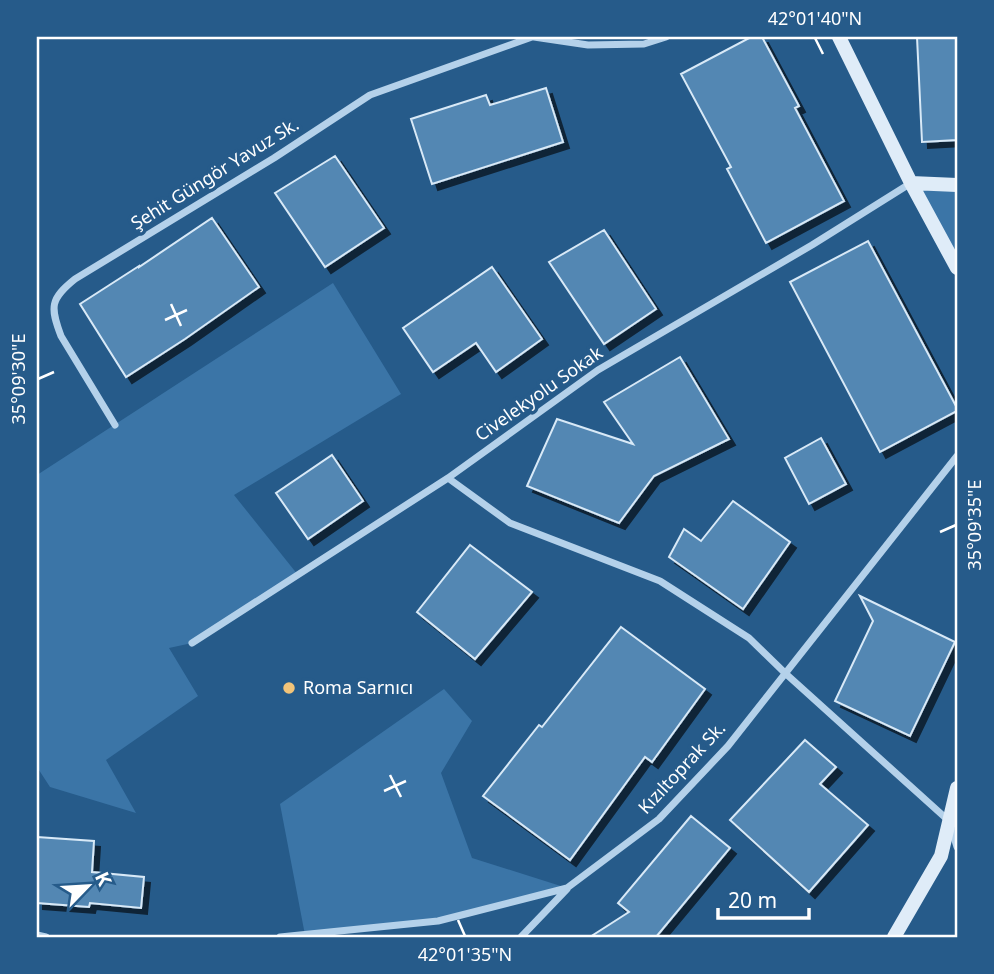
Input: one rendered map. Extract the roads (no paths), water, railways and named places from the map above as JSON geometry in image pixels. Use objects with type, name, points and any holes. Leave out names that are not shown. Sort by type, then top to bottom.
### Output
[{"type":"main road","points":[[839,37],[911,183],[957,268]]},
{"type":"main road","points":[[911,183],[957,185]]},
{"type":"main road","points":[[894,937],[941,856],[957,788]]},
{"type":"street","name":"Şehit Güngör Yavuz Sk.","points":[[115,425],[61,336],[56,322],[54,306],[59,292],[75,279],[274,158],[370,95],[533,37],[588,45],[645,44],[666,37]]},
{"type":"street","name":"Civelekyolu Sokak","points":[[192,643],[448,478],[598,370],[812,245],[911,183]]},
{"type":"street","name":"Kızıltoprak Sk.","points":[[280,937],[438,921],[567,888],[659,819],[727,746],[957,456]]},
{"type":"street","points":[[448,478],[510,523],[660,581],[749,638],[949,821],[957,847]]},
{"type":"street","points":[[524,935],[567,888]]},
{"type":"street","points":[[37,935],[46,937]]},
{"type":"place","name":"Roma Sarnıcı","points":[[289,688]]}]
